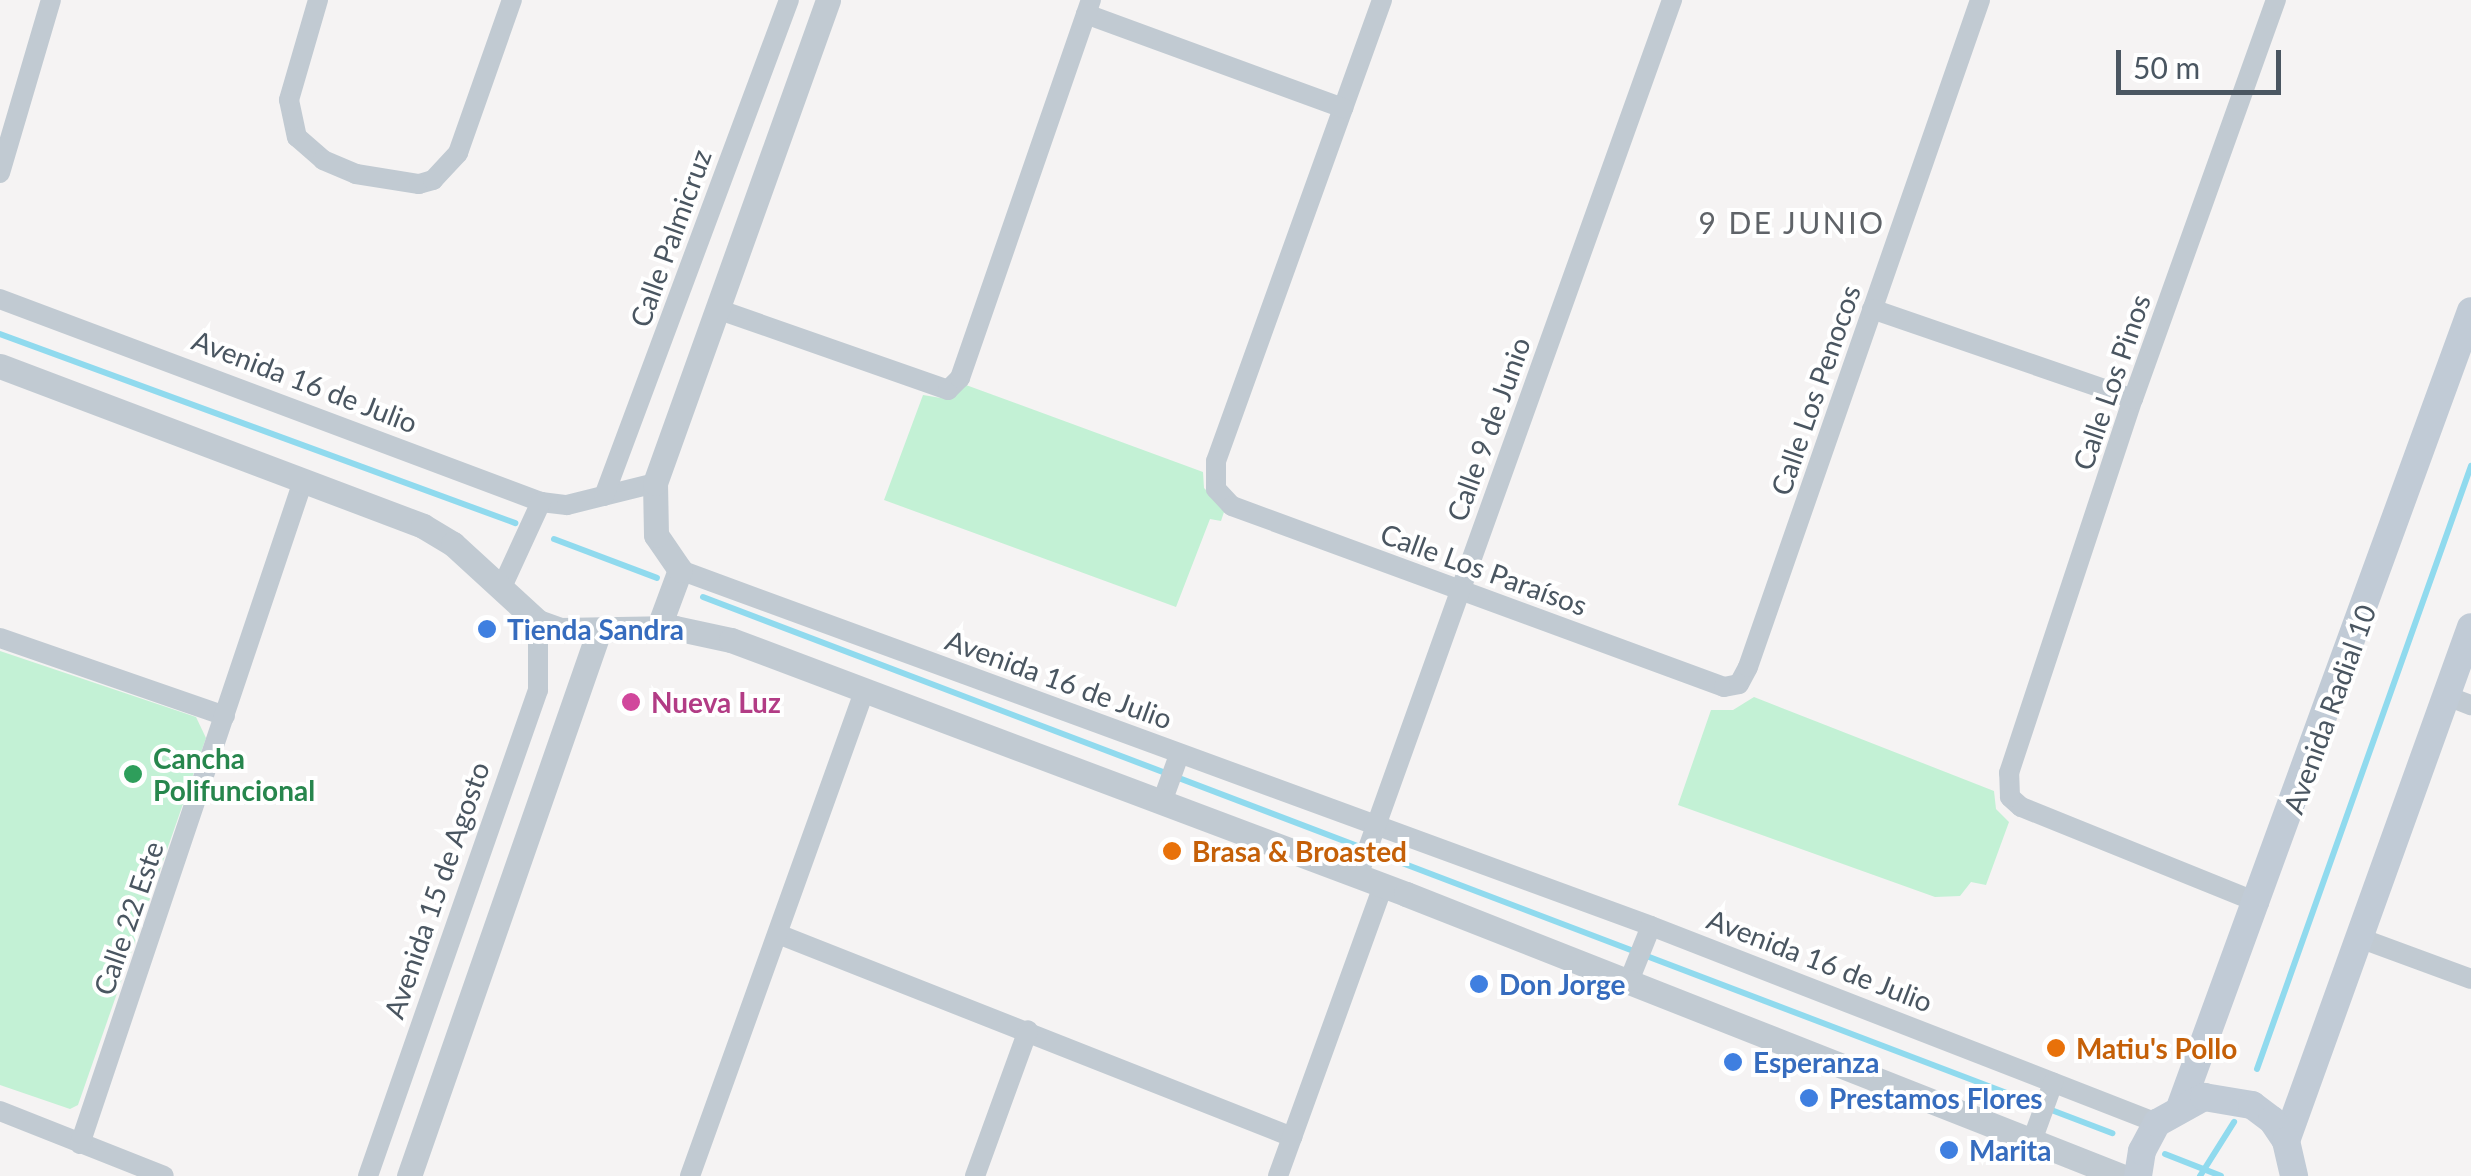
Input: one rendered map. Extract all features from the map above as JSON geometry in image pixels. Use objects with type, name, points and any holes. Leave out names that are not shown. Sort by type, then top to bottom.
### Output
[{"type":"main road","name":"Avenida Radial 10","points":[[2180,1105],[2259,903],[2471,310]]},
{"type":"main road","points":[[2296,1163],[2357,937],[2459,700],[2471,627]]},
{"type":"main road","points":[[2140,1163],[2157,1123],[2180,1105],[2229,1097],[2272,1120],[2296,1163]]},
{"type":"street","points":[[0,173],[51,0]]},
{"type":"street","points":[[318,0],[288,100],[290,121],[324,160],[402,184],[433,180],[458,153],[512,0]]},
{"type":"street","name":"Calle Palmicruz","points":[[604,496],[790,0]]},
{"type":"street","points":[[658,629],[679,572],[656,535],[655,483],[828,0]]},
{"type":"street","points":[[718,308],[934,389],[948,390],[960,378],[1089,7],[1343,108],[1382,0]]},
{"type":"street","name":"Calle 9 de Junio","points":[[1360,870],[1672,0]]},
{"type":"street","name":"Calle Los Penocos","points":[[1739,684],[1980,0]]},
{"type":"street","name":"Calle Los Pinos","points":[[2259,903],[2021,807],[2009,786],[2133,399],[2276,0]]},
{"type":"street","name":"Calle Los Paraísos","points":[[1343,108],[1216,460],[1216,488],[1232,506],[1724,687],[1739,684]]},
{"type":"street","name":"Avenida 16 de Julio","points":[[0,298],[538,510],[655,483]]},
{"type":"street","points":[[1872,309],[2133,399]]},
{"type":"street","points":[[0,366],[423,526],[538,622]]},
{"type":"street","name":"Calle 22 Este","points":[[80,1144],[302,481]]},
{"type":"street","points":[[502,589],[538,510]]},
{"type":"street","name":"Avenida 16 de Julio","points":[[679,572],[1371,834],[2036,1130],[2121,1176]]},
{"type":"street","name":"Avenida 16 de Julio","points":[[538,622],[599,631],[658,629],[731,640],[1164,796],[1360,870],[1383,886],[1640,954],[2157,1123]]},
{"type":"street","name":"Avenida 15 de Agosto","points":[[368,1176],[538,690],[538,622]]},
{"type":"street","points":[[409,1176],[599,631]]},
{"type":"street","points":[[0,638],[225,716]]},
{"type":"street","points":[[690,1176],[866,690]]},
{"type":"street","points":[[1164,796],[1178,760]]},
{"type":"street","points":[[1278,1176],[1383,886]]},
{"type":"street","points":[[778,934],[1292,1137]]},
{"type":"street","points":[[2357,937],[2471,979]]},
{"type":"street","points":[[976,1176],[1028,1030]]},
{"type":"street","points":[[2036,1130],[2050,1090]]},
{"type":"street","points":[[0,1110],[164,1176]]},
{"type":"street","points":[[2096,1162],[2140,1163]]},
{"type":"green space","points":[[966,385],[1203,472],[1204,488],[1225,509],[1221,521],[1210,519],[1176,607],[884,500],[923,395],[947,399]]},
{"type":"green space","points":[[0,651],[196,717],[206,738],[78,1105],[70,1109],[0,1085]]},
{"type":"green space","points":[[1754,697],[1994,791],[1996,809],[2009,822],[1986,885],[1971,882],[1960,896],[1935,897],[1678,805],[1711,710],[1733,710]]},
{"type":"waterway","points":[[0,334],[515,523]]},
{"type":"waterway","points":[[2257,1069],[2471,466]]},
{"type":"waterway","points":[[554,539],[657,578]]},
{"type":"waterway","points":[[703,597],[2112,1133]]},
{"type":"waterway","points":[[2200,1176],[2234,1122]]},
{"type":"waterway","points":[[2165,1154],[2221,1176]]},
{"type":"place","name":"Tienda Sandra","points":[[487,629]]},
{"type":"place","name":"Nueva Luz","points":[[631,702]]},
{"type":"place","name":"Cancha Polifuncional","points":[[133,774]]},
{"type":"place","name":"Brasa & Broasted","points":[[1172,851]]},
{"type":"place","name":"Don Jorge","points":[[1479,984]]},
{"type":"place","name":"Matiu's Pollo","points":[[2056,1048]]},
{"type":"place","name":"Esperanza","points":[[1733,1062]]},
{"type":"place","name":"Prestamos Flores","points":[[1809,1098]]},
{"type":"place","name":"Marita","points":[[1949,1150]]},
{"type":"district","name":"9 DE JUNIO","points":[[1792,222]]}]
